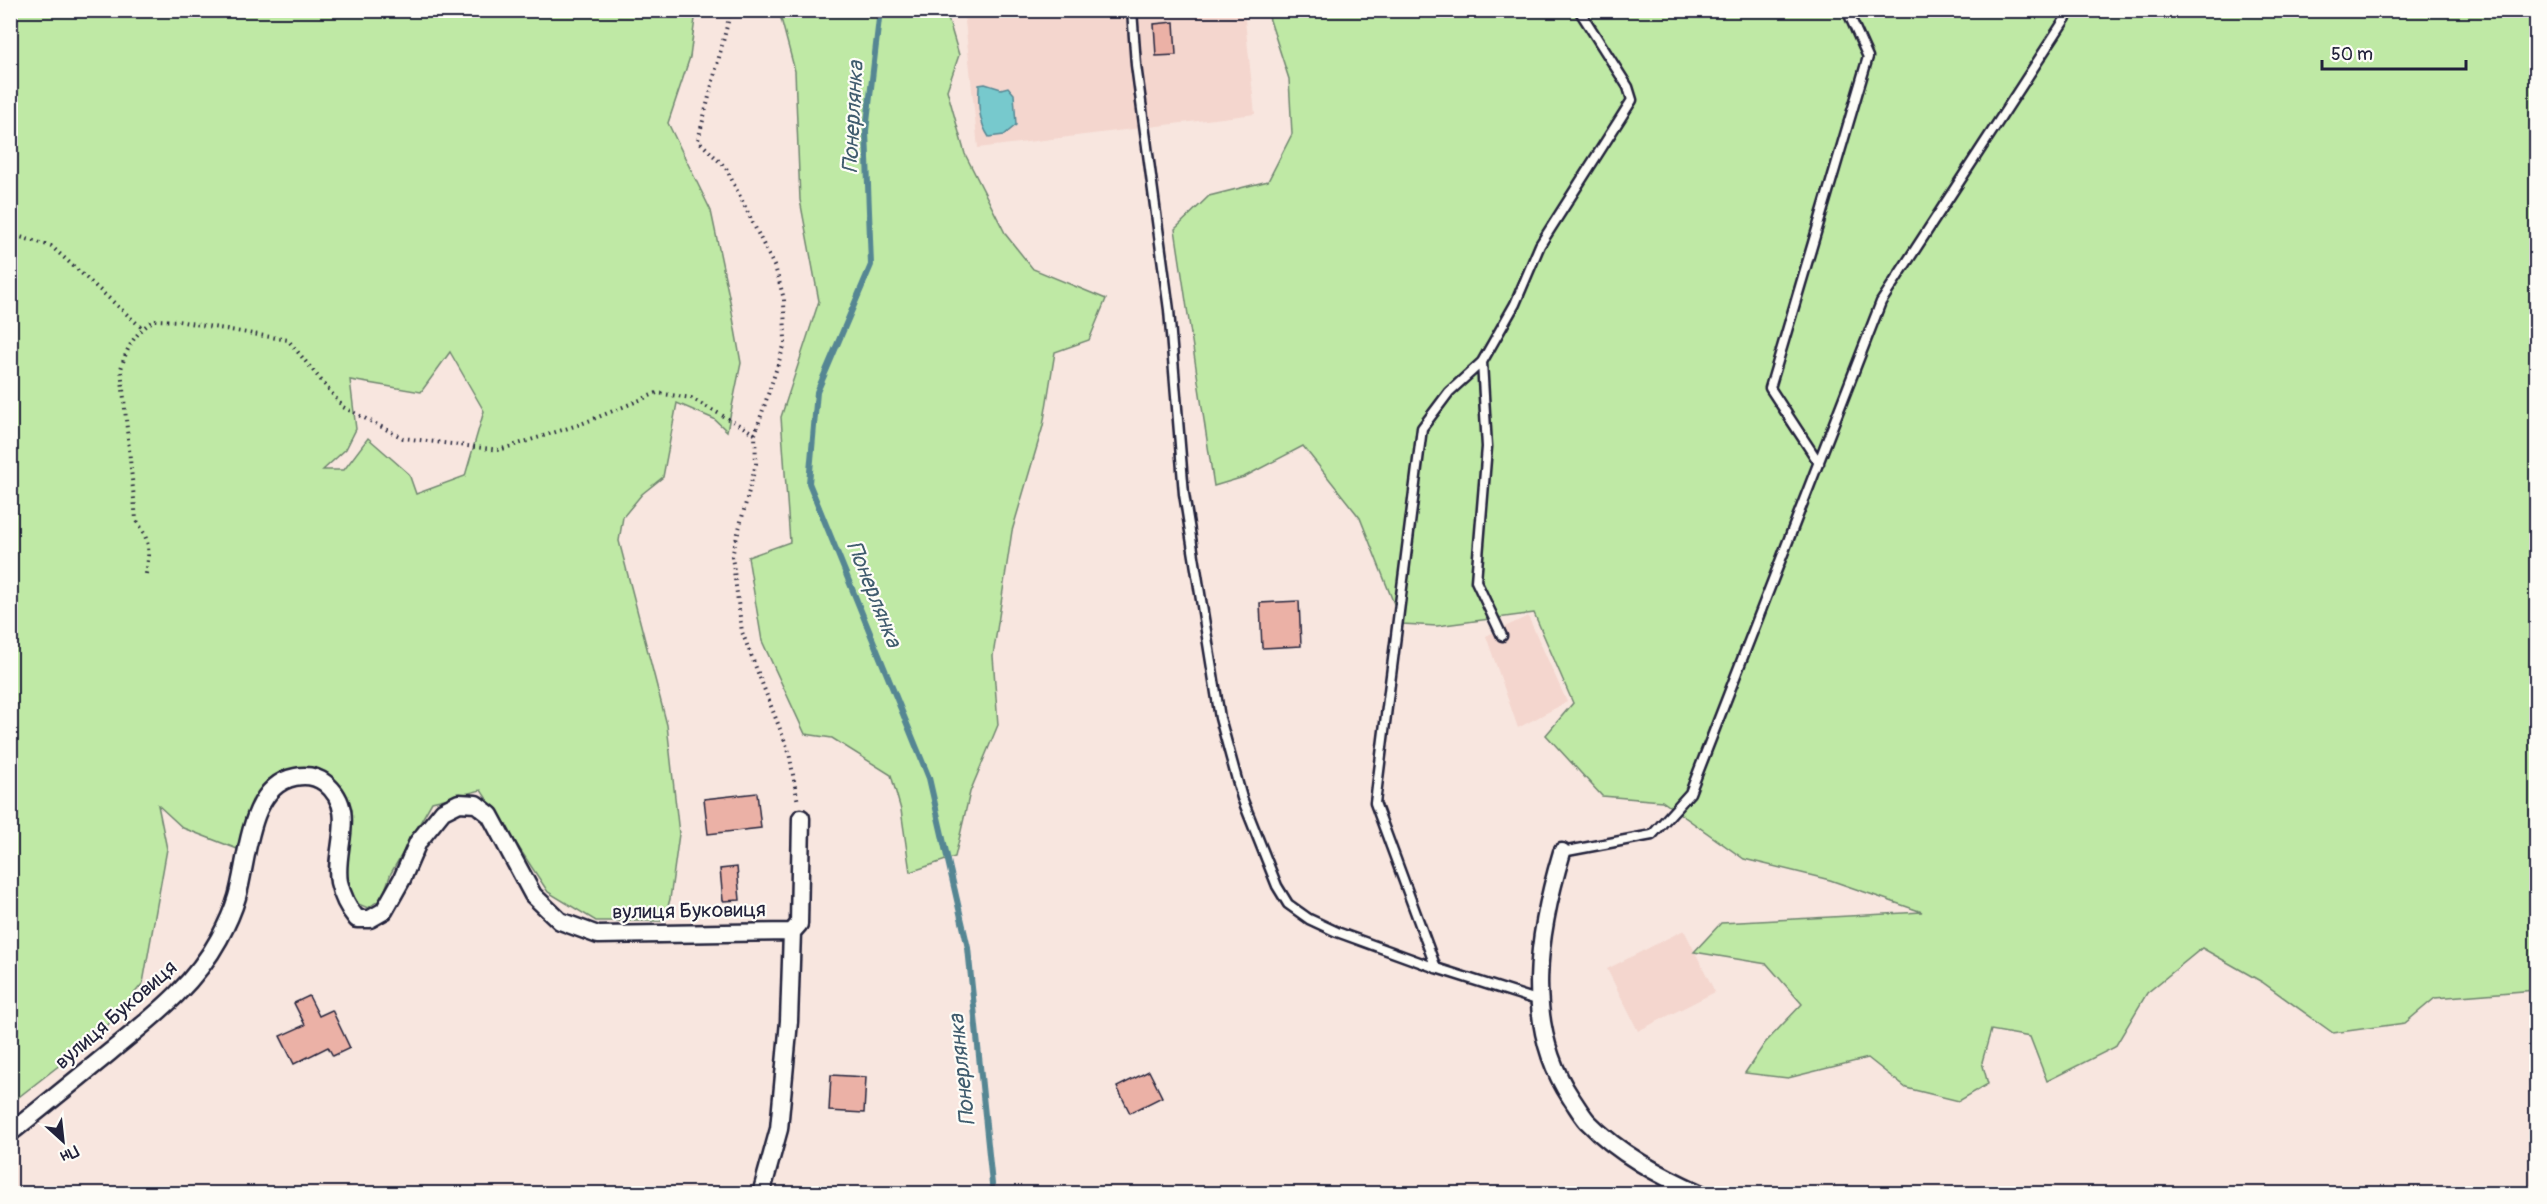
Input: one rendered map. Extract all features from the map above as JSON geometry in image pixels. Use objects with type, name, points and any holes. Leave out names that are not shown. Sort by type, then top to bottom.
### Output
[{"type":"street","name":"вулиця Буковиця","points":[[10,1133],[164,1008],[197,975],[220,938],[237,897],[255,820],[264,798],[284,779],[306,775],[325,783],[339,802],[344,823],[339,881],[347,906],[357,919],[370,919],[384,911],[402,879],[418,842],[443,811],[459,803],[476,804],[490,815],[533,895],[560,921],[598,935],[792,932]]},
{"type":"street","points":[[761,1194],[779,1129],[789,1021],[792,932],[798,924],[801,818]]},
{"type":"street","points":[[1562,852],[1548,899],[1539,951],[1540,1000],[1546,1045],[1563,1086],[1585,1119],[1620,1149],[1663,1176],[1701,1194]]},
{"type":"lane","points":[[1132,10],[1136,65],[1169,310],[1184,494],[1220,718],[1242,798],[1277,886],[1288,904],[1309,919],[1337,932],[1436,968],[1540,1000]]},
{"type":"lane","points":[[1436,968],[1375,803],[1422,428],[1449,392],[1482,362],[1515,304],[1540,245],[1632,100],[1628,87],[1579,10]]},
{"type":"lane","points":[[1819,463],[1770,388],[1868,57],[1847,10]]},
{"type":"lane","points":[[1562,852],[1652,835],[1690,794],[1881,302],[2071,10]]},
{"type":"lane","points":[[1482,362],[1486,447],[1476,581],[1502,636]]},
{"type":"path","points":[[731,10],[698,140],[726,168],[776,270],[784,299],[785,343],[755,434],[756,464],[732,556],[742,632],[789,752],[801,818]]},
{"type":"path","points":[[10,234],[51,246],[142,328]]},
{"type":"path","points":[[146,574],[150,548],[148,538],[136,519],[121,369],[129,345],[142,328],[154,320],[178,321],[288,340],[343,407],[403,438],[499,450],[581,423],[657,393],[691,398],[755,434]]},
{"type":"shaded area","points":[[964,11],[1244,11],[1255,114],[978,148]]},
{"type":"shaded area","points":[[1528,616],[1567,702],[1518,728],[1486,636]]},
{"type":"shaded area","points":[[1684,930],[1715,992],[1638,1031],[1607,969]]},
{"type":"green space","points":[[11,11],[696,11],[690,57],[668,123],[711,211],[741,363],[727,431],[714,419],[677,403],[663,477],[642,494],[623,517],[619,541],[667,725],[679,834],[670,899],[664,921],[596,921],[548,892],[481,790],[432,802],[391,873],[382,898],[368,908],[351,901],[344,875],[352,810],[328,773],[294,769],[240,850],[183,828],[158,805],[167,849],[143,983],[102,1032],[11,1103]],"holes":[[[450,352],[484,411],[465,476],[416,494],[409,474],[368,438],[344,470],[323,470],[346,449],[356,429],[350,380],[421,392]]]},
{"type":"green space","points":[[779,11],[946,11],[959,55],[947,90],[965,154],[1006,235],[1033,269],[1106,299],[1089,340],[1055,352],[1043,426],[1012,531],[993,656],[998,725],[970,792],[955,857],[910,872],[901,810],[891,775],[832,738],[805,734],[762,641],[748,557],[790,542],[781,417],[819,301],[800,200],[795,71]]},
{"type":"green space","points":[[1267,11],[2536,11],[2536,990],[2435,998],[2405,1023],[2333,1033],[2262,982],[2202,948],[2147,993],[2115,1047],[2047,1081],[2030,1037],[1991,1030],[1982,1062],[1988,1084],[1959,1101],[1906,1088],[1868,1058],[1788,1078],[1745,1073],[1765,1043],[1802,1004],[1767,964],[1694,952],[1721,923],[1922,912],[1830,880],[1744,859],[1662,801],[1602,796],[1546,735],[1573,703],[1534,613],[1437,626],[1402,624],[1360,518],[1303,446],[1244,477],[1214,486],[1175,229],[1209,196],[1268,181],[1292,134],[1289,79]]},
{"type":"water","points":[[985,84],[1001,89],[1008,87],[1014,94],[1016,125],[1004,135],[989,137],[983,125],[979,107],[979,85]]},
{"type":"building","points":[[1174,22],[1176,55],[1156,56],[1154,24]]},
{"type":"building","points":[[1299,601],[1301,646],[1262,648],[1260,603]]},
{"type":"building","points":[[757,793],[761,828],[708,834],[704,799]]},
{"type":"building","points":[[737,867],[740,900],[723,901],[720,869]]},
{"type":"building","points":[[309,996],[319,1016],[332,1010],[350,1048],[333,1056],[328,1047],[294,1064],[280,1036],[305,1025],[294,1003]]},
{"type":"building","points":[[1149,1071],[1162,1097],[1130,1113],[1117,1087]]},
{"type":"building","points":[[831,1075],[866,1077],[864,1113],[829,1111]]},
{"type":"waterway","name":"Понерлянка","points":[[880,10],[866,131],[871,265],[817,392],[809,483],[929,778],[968,948],[993,1194]]}]
